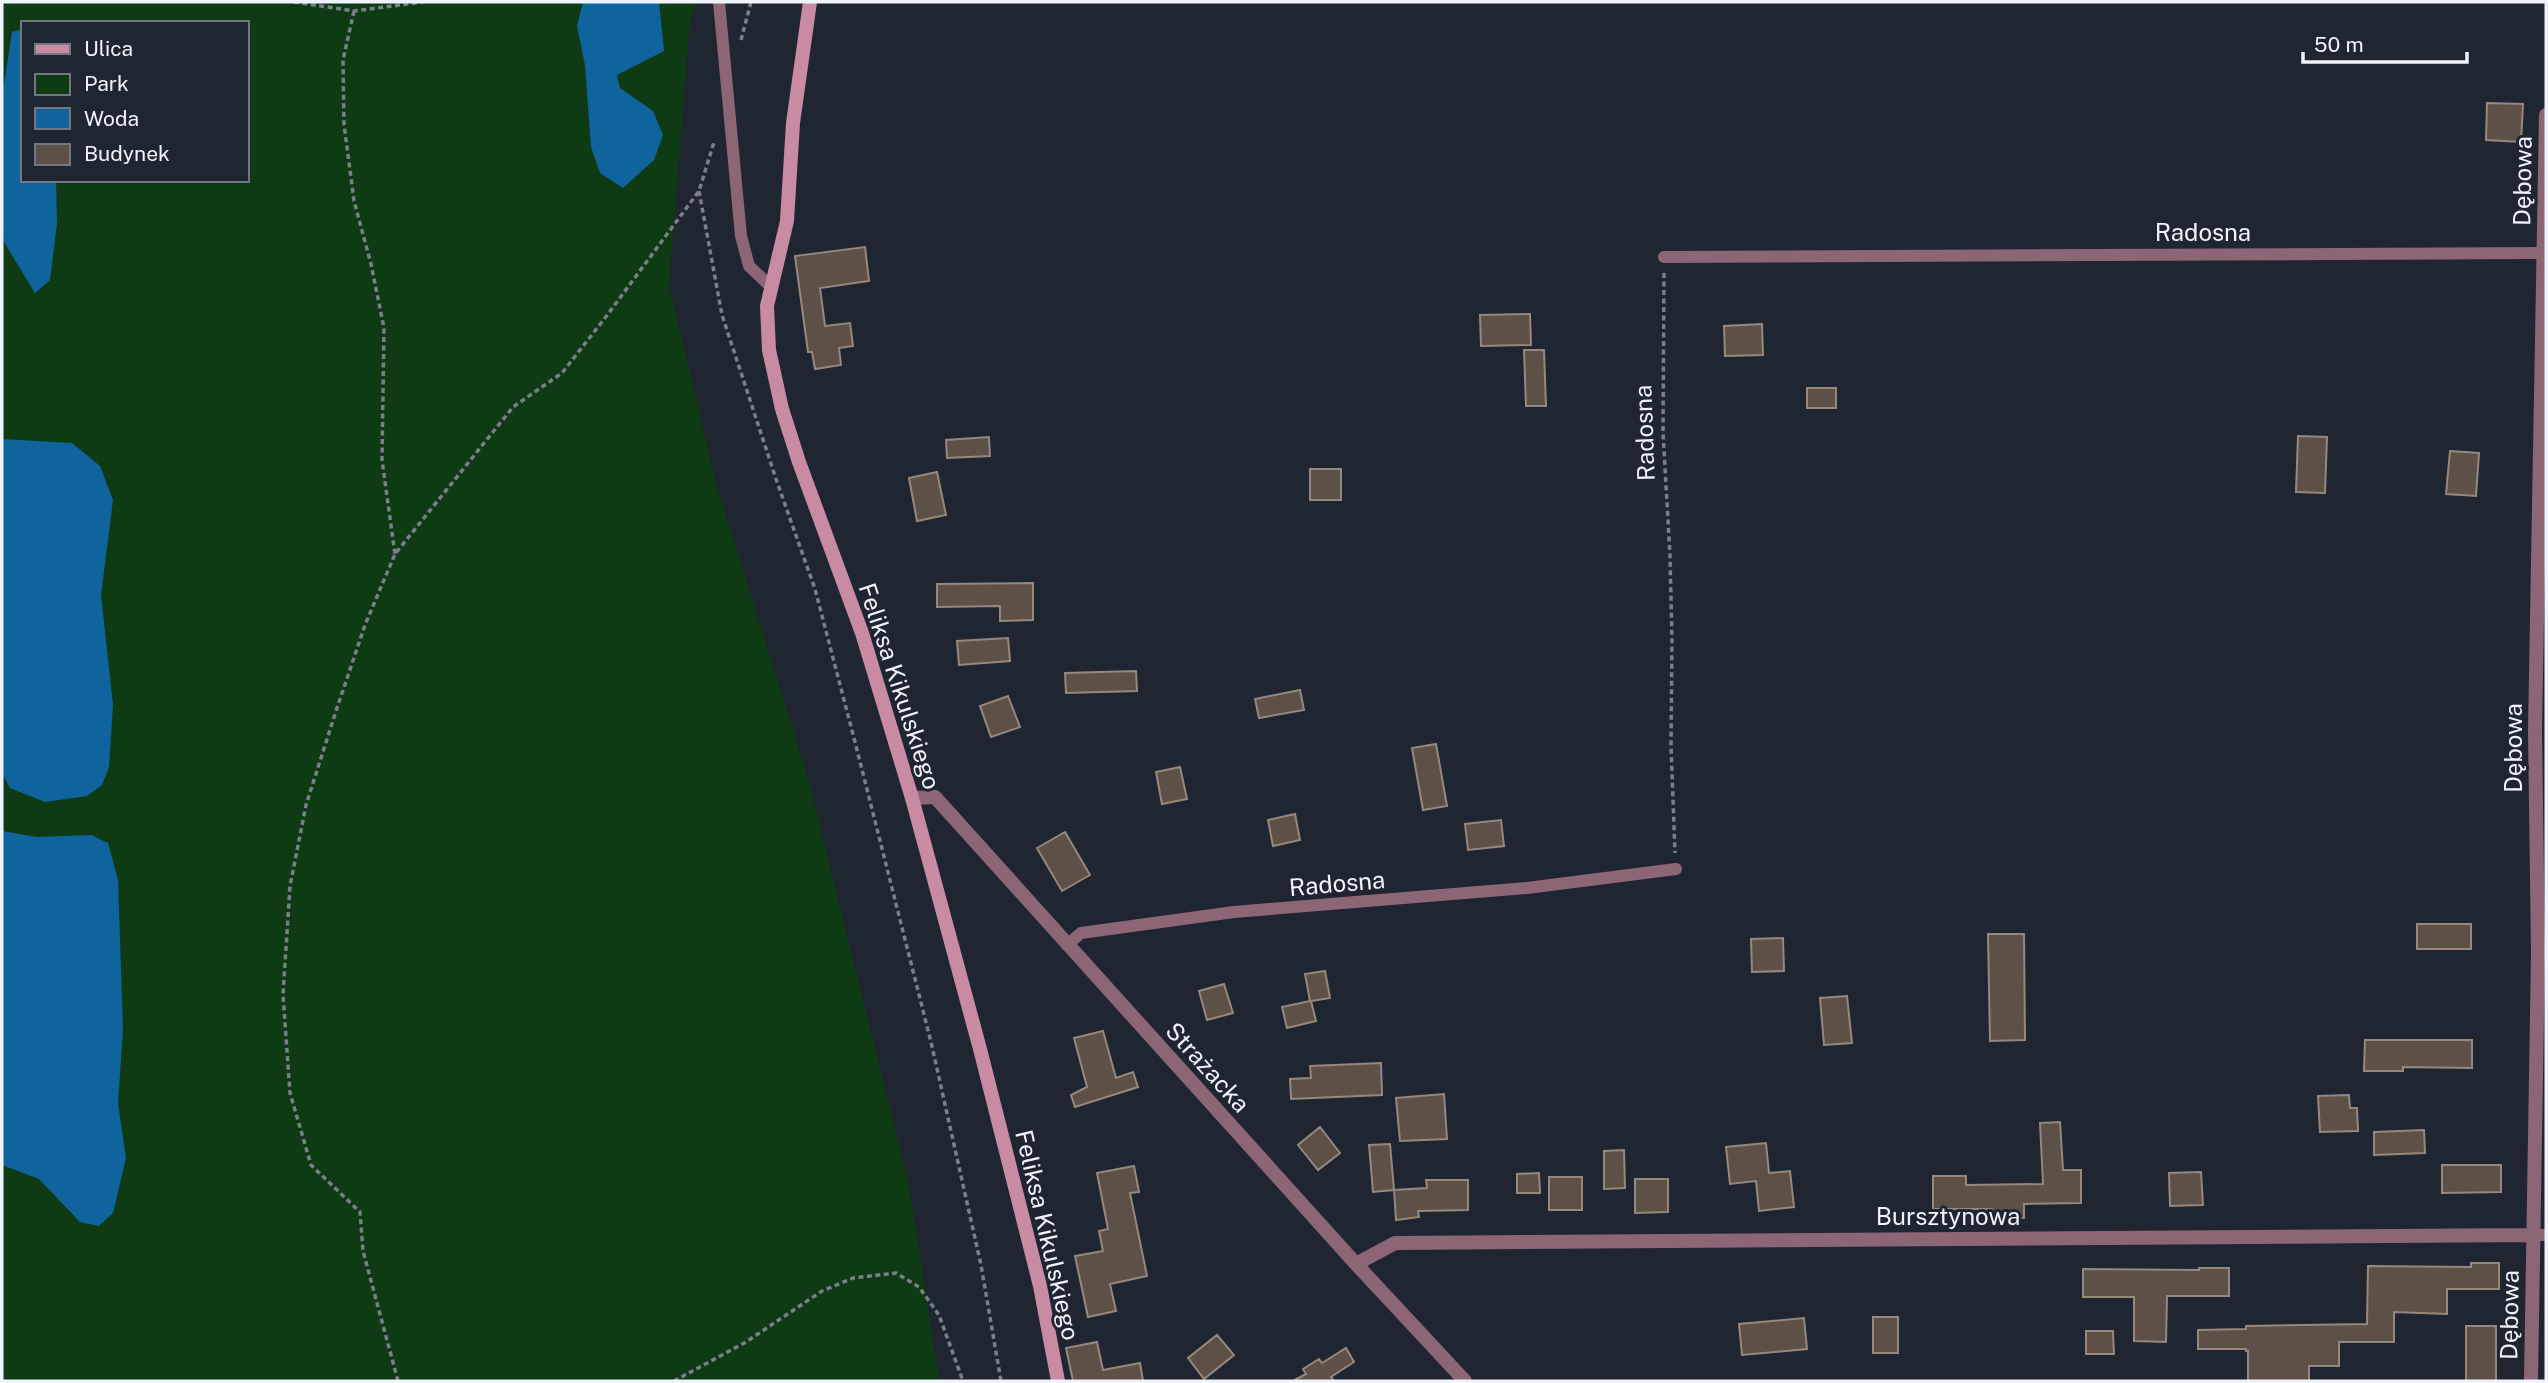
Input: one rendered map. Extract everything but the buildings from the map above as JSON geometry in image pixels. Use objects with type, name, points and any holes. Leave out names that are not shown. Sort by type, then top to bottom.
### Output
[{"type":"main road","name":"Feliksa Kikulskiego","points":[[810,2],[793,123],[787,221],[767,306],[769,349],[782,409],[862,634],[912,798],[1040,1286],[1058,1381]]},
{"type":"street","name":"Dębowa","points":[[2531,1381],[2540,1235],[2535,730],[2542,580],[2546,115]]},
{"type":"street","name":"Strażacka","points":[[912,798],[934,797],[1465,1381]]},
{"type":"street","name":"Bursztynowa","points":[[1356,1264],[1395,1243],[2540,1235]]},
{"type":"lane","points":[[719,2],[741,236],[749,266],[771,287]]},
{"type":"lane","name":"Radosna","points":[[1664,257],[2544,253]]},
{"type":"lane","name":"Radosna","points":[[1067,946],[1081,933],[1234,912],[1527,888],[1676,870]]},
{"type":"path","points":[[294,2],[354,11],[423,2]]},
{"type":"path","points":[[354,11],[343,60],[344,124],[354,201],[384,328],[382,460],[395,554]]},
{"type":"path","points":[[398,1381],[363,1251],[360,1212],[311,1165],[290,1093],[283,995],[290,886],[306,805],[365,625],[395,554],[513,407],[562,373],[699,191],[722,315],[815,589],[855,742],[931,1042],[981,1265],[1001,1381]]},
{"type":"path","name":"Radosna","points":[[1664,257],[1663,432],[1671,584],[1671,746],[1676,870]]},
{"type":"path","points":[[674,1381],[746,1342],[822,1291],[853,1278],[896,1273],[919,1287],[939,1315],[963,1381]]},
{"type":"green space","points":[[2,2],[697,2],[690,21],[669,284],[716,483],[811,788],[910,1191],[939,1381],[2,1381]]},
{"type":"water","points":[[583,2],[659,2],[664,51],[617,75],[620,88],[653,111],[663,135],[654,160],[623,188],[600,173],[591,147],[585,65],[577,26]]},
{"type":"water","points":[[21,30],[21,182],[56,182],[57,223],[50,280],[35,293],[4,242],[2,97],[12,32]]},
{"type":"water","points":[[2,439],[72,443],[100,466],[113,500],[101,595],[113,705],[109,767],[102,785],[87,796],[45,802],[10,788],[2,773]]},
{"type":"water","points":[[2,831],[36,837],[91,835],[108,843],[118,880],[123,1029],[118,1103],[126,1158],[113,1213],[99,1226],[80,1222],[39,1179],[2,1165]]}]
